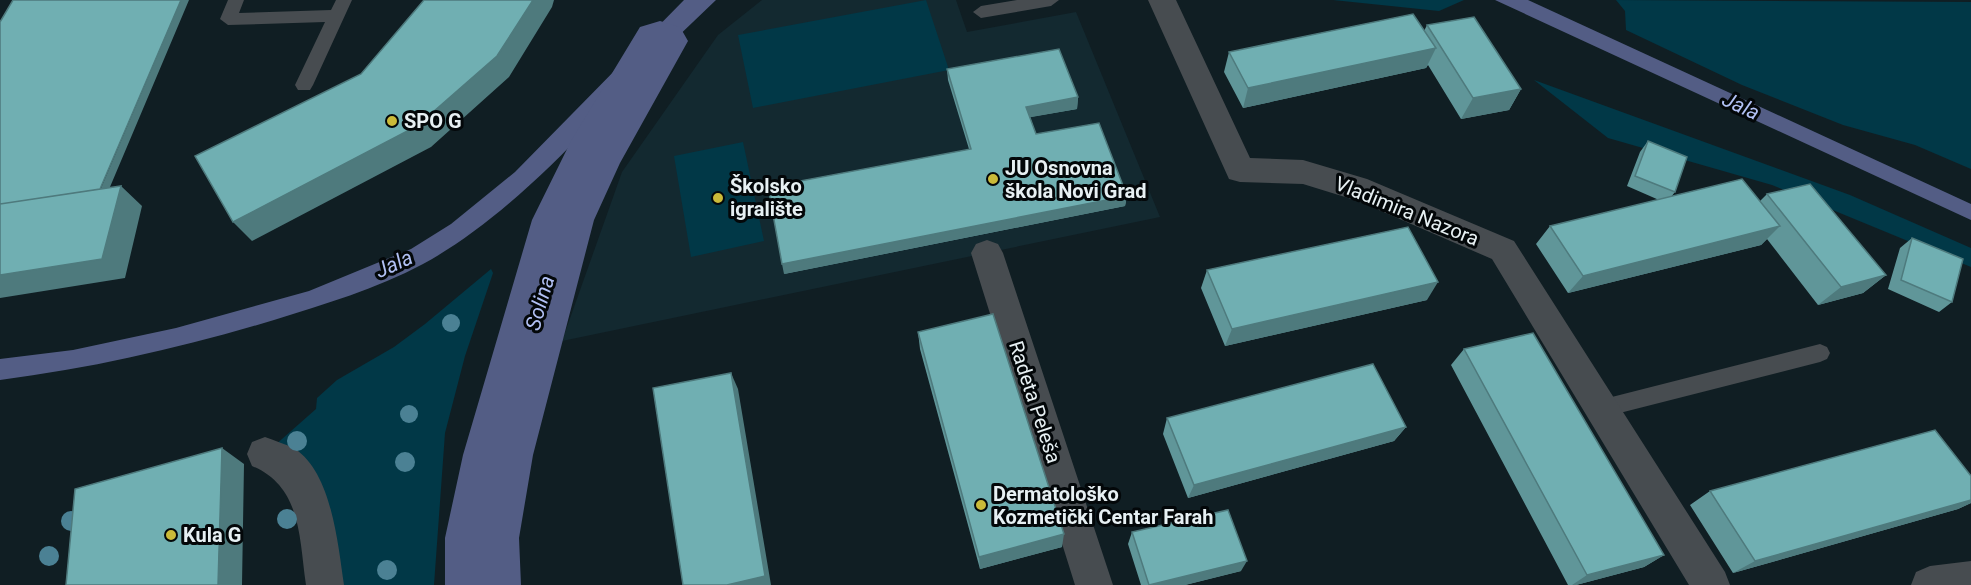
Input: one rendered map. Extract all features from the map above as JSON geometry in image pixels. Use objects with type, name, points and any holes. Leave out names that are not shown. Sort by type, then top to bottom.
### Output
[{"type":"street","name":"Vladimira Nazora","points":[[1162,0],[1240,170],[1303,172],[1367,191],[1503,250],[1711,585]]},
{"type":"street","name":"Radeta Peleša","points":[[987,253],[1094,585]]},
{"type":"street","points":[[265,454],[285,463],[298,474],[315,518],[326,585]]},
{"type":"street","points":[[1930,585],[1971,580]]},
{"type":"lane","points":[[236,0],[228,19],[336,16]]},
{"type":"lane","points":[[304,85],[344,0]]},
{"type":"lane","points":[[981,12],[1051,0]]},
{"type":"lane","points":[[1600,409],[1820,352]]},
{"type":"shaded area","points":[[762,0],[956,0],[967,32],[1076,12],[1160,217],[562,341],[622,172],[718,35]]},
{"type":"shaded area","points":[[926,0],[949,70],[753,108],[738,35]]},
{"type":"shaded area","points":[[1333,0],[1464,0],[1439,11]]},
{"type":"shaded area","points":[[1616,0],[1971,2],[1971,169],[1915,145],[1843,125],[1742,85],[1626,30],[1625,11]]},
{"type":"shaded area","points":[[1534,80],[1850,195],[1971,248],[1971,267],[1772,185],[1608,138]]},
{"type":"shaded area","name":"Školsko igralište","points":[[743,142],[764,241],[691,257],[674,156]]},
{"type":"shaded area","points":[[491,269],[493,273],[465,356],[445,433],[434,585],[325,585],[315,518],[265,454],[316,409],[317,398],[337,380],[394,347]]},
{"type":"water","name":"Jala","points":[[684,0],[716,0],[670,44],[660,42],[637,72],[582,134],[520,194],[455,245],[423,264],[350,295],[240,330],[104,363],[0,380],[0,359],[73,350],[176,328],[309,291],[411,249],[451,224],[515,172]]},
{"type":"water","name":"Jala","points":[[1495,0],[1528,0],[1971,204],[1971,220]]},
{"type":"building","points":[[13,0],[181,0],[100,189],[0,204],[0,22]]},
{"type":"building","name":"SPO G","points":[[424,0],[533,0],[497,56],[417,126],[233,222],[195,156],[361,74]]},
{"type":"building","points":[[1413,14],[1436,48],[1248,88],[1229,52]]},
{"type":"building","points":[[1474,17],[1521,89],[1473,98],[1427,25]]},
{"type":"building","name":"JU Osnovna škola Novi Grad","points":[[1059,49],[1078,97],[1026,107],[1036,134],[1099,123],[1127,196],[782,264],[768,187],[971,149],[947,69]]},
{"type":"building","points":[[1648,141],[1687,157],[1675,192],[1635,176]]},
{"type":"building","points":[[1742,179],[1780,226],[1583,276],[1550,226]]},
{"type":"building","points":[[1810,184],[1886,275],[1841,287],[1767,194]]},
{"type":"building","points":[[121,186],[102,259],[0,275],[0,204]]},
{"type":"building","points":[[1408,227],[1438,282],[1232,329],[1207,270]]},
{"type":"building","points":[[1912,238],[1963,259],[1952,302],[1901,280]]},
{"type":"building","points":[[993,314],[1064,534],[979,557],[918,332]]},
{"type":"building","points":[[1533,333],[1664,555],[1587,575],[1464,349]]},
{"type":"building","points":[[1373,364],[1406,427],[1194,485],[1167,418]]},
{"type":"building","points":[[731,373],[765,576],[727,585],[683,585],[653,388]]},
{"type":"building","points":[[1935,430],[1971,476],[1971,500],[1755,561],[1710,491]]},
{"type":"building","name":"Kula G","points":[[222,448],[218,585],[66,585],[75,489]]},
{"type":"building","points":[[1228,510],[1247,561],[1149,585],[1132,532]]},
{"type":"waterway","name":"Solina","points":[[483,585],[482,538],[498,455],[563,220],[592,158],[660,41]]},
{"type":"place","name":"SPO G","points":[[392,121]]},
{"type":"place","name":"JU Osnovna škola Novi Grad","points":[[993,179]]},
{"type":"place","name":"Školsko igralište","points":[[718,198]]},
{"type":"place","name":"Dermatološko Kozmetički Centar Farah","points":[[981,505]]},
{"type":"place","name":"Kula G","points":[[171,535]]}]
